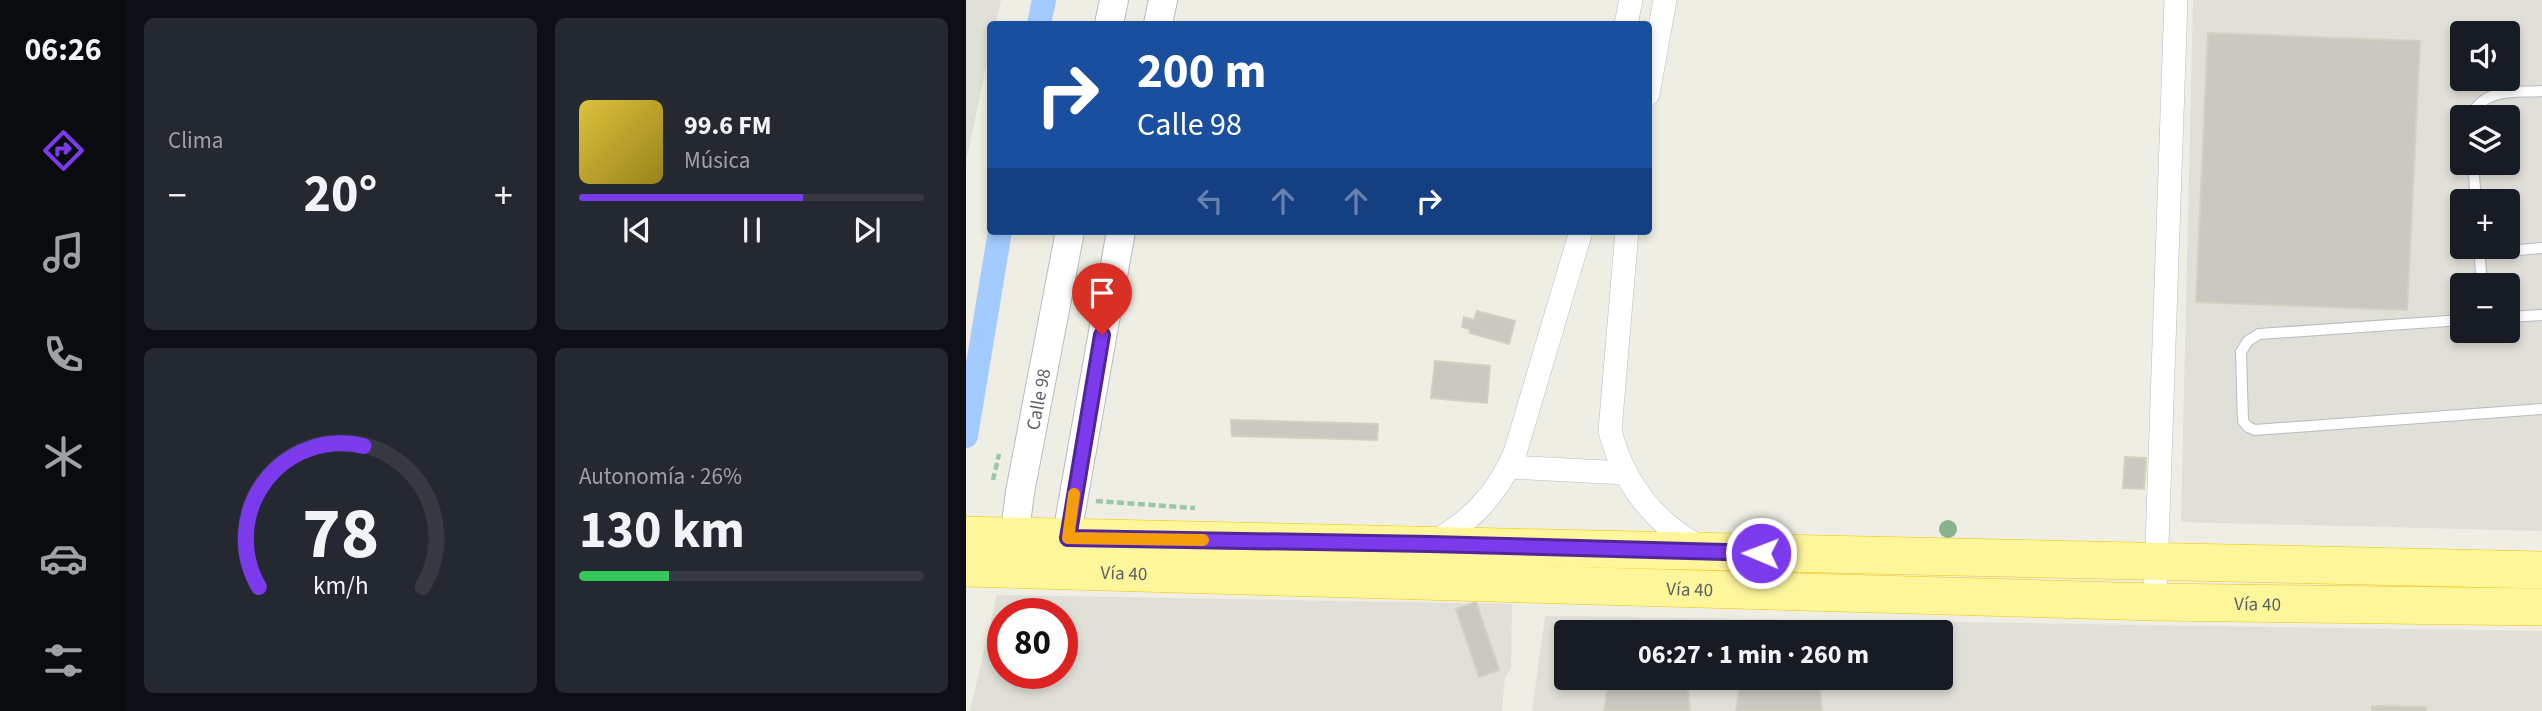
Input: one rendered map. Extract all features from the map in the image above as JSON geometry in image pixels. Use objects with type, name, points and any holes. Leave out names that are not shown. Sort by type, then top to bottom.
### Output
[{"type":"highway","name":"Vía 40","points":[[966,535],[1012,553],[2155,602],[2542,607]]},
{"type":"highway","name":"Vía 40","points":[[1066,555],[1430,544],[2542,570]]},
{"type":"highway","name":"Vía 40","points":[[966,568],[1012,553]]},
{"type":"street","points":[[1110,21],[1114,0]]},
{"type":"street","points":[[1159,21],[1163,0]]},
{"type":"street","points":[[1627,21],[1631,0]]},
{"type":"street","points":[[1652,72],[1665,0]]},
{"type":"street","points":[[2155,602],[2176,0]]},
{"type":"street","name":"Calle 98","points":[[1012,553],[1069,235]]},
{"type":"street","points":[[1066,555],[1120,235]]},
{"type":"street","points":[[1430,544],[1472,517],[1489,499],[1509,467],[1580,235]]},
{"type":"street","points":[[1627,235],[1611,431],[1625,473],[1636,493],[1667,526],[1708,551]]},
{"type":"street","points":[[1509,467],[1625,473]]},
{"type":"lane","points":[[2477,105],[2490,95],[2542,91]]},
{"type":"lane","points":[[2520,250],[2542,248]]},
{"type":"lane","points":[[2520,316],[2542,315]]},
{"type":"lane","points":[[2450,321],[2259,334],[2248,341],[2241,352],[2244,421],[2248,427],[2255,430],[2542,409]]},
{"type":"shaded area","points":[[966,0],[1001,0],[997,21],[987,21],[987,62],[966,162]]},
{"type":"shaded area","points":[[2193,0],[2542,0],[2542,531],[2181,522]]},
{"type":"shaded area","points":[[997,595],[1512,604],[1511,669],[1505,677],[1502,711],[970,711],[987,638],[987,689],[1078,689],[1078,598],[996,598]]},
{"type":"shaded area","points":[[1545,616],[1811,620],[1554,620],[1554,690],[1953,690],[1953,622],[2542,631],[2542,711],[1532,711]]},
{"type":"building","points":[[2208,33],[2420,41],[2407,310],[2196,302]]},
{"type":"building","points":[[1477,311],[1515,321],[1509,344],[1470,333],[1469,329],[1462,327],[1464,317],[1474,320]]},
{"type":"building","points":[[1435,361],[1490,366],[1487,403],[1431,398]]},
{"type":"building","points":[[1231,420],[1378,424],[1377,440],[1232,436]]},
{"type":"building","points":[[2125,457],[2146,458],[2144,489],[2123,488]]},
{"type":"building","points":[[1476,602],[1499,670],[1479,677],[1456,609]]},
{"type":"building","points":[[1607,690],[1688,691],[1690,711],[1604,711]]},
{"type":"building","points":[[1739,690],[1820,690],[1822,711],[1736,711]]},
{"type":"building","points":[[2372,706],[2426,707],[2426,711],[2372,711]]},
{"type":"waterway","points":[[1040,21],[1044,0]]},
{"type":"waterway","points":[[966,436],[999,235]]},
{"type":"slow traffic","points":[[1074,494],[1068,538],[1203,540]]},
{"type":"route","points":[[1102,335],[1068,538],[1761,553]]}]
